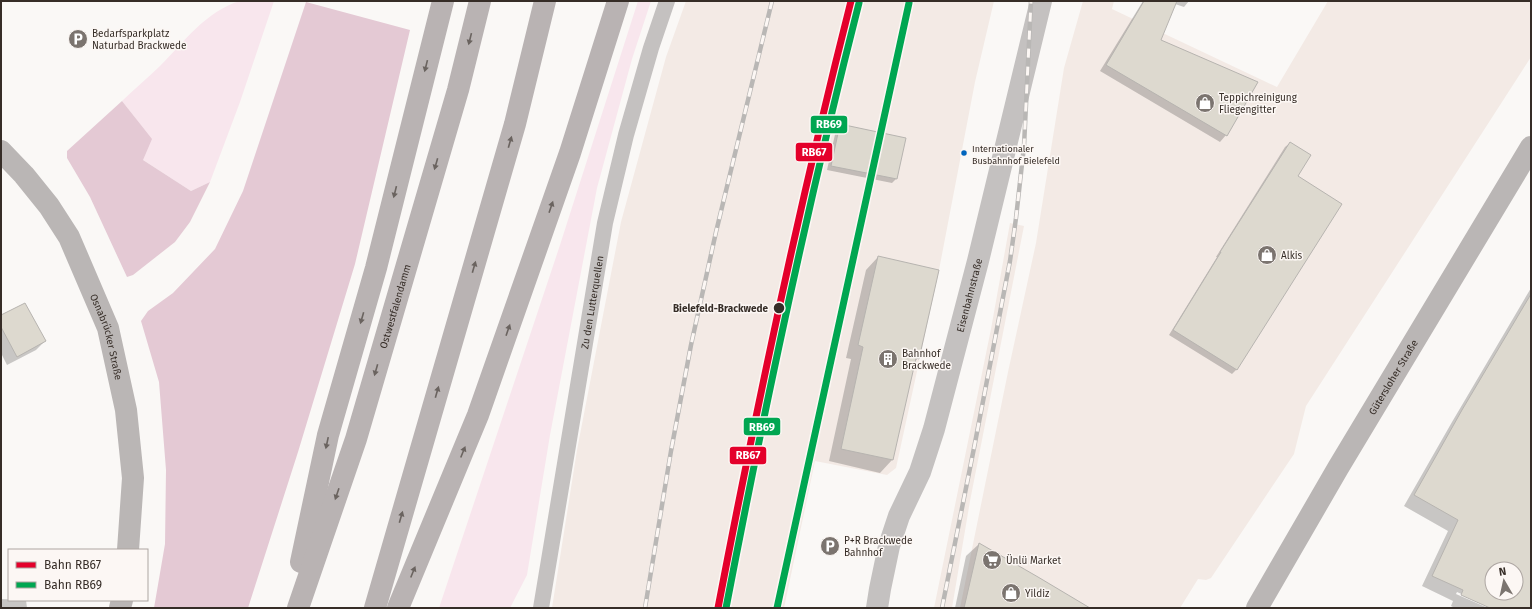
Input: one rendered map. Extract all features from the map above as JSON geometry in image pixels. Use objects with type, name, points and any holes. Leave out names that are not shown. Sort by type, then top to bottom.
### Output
[{"type":"highway","points":[[291,608],[328,435],[376,268],[443,1]]},
{"type":"highway","name":"Ostwestfalendamm","points":[[298,608],[356,439],[458,90],[480,1]]},
{"type":"highway","points":[[375,608],[515,124],[545,1]]},
{"type":"highway","points":[[398,608],[478,415],[570,153],[618,1]]},
{"type":"street","name":"Eisenbahnstraße","points":[[878,608],[880,589],[889,546],[896,524],[920,472],[934,429],[978,261],[1041,1]]},
{"type":"street","name":"Gütersloher Straße","points":[[1257,608],[1338,468],[1531,147]]},
{"type":"street","name":"Osnabrücker Straße","points":[[1,151],[24,175],[49,206],[69,237],[108,328],[126,410],[133,478],[128,549]]},
{"type":"lane","name":"Zu den Lutterquellen","points":[[541,608],[605,223],[626,135],[651,48],[667,1]]},
{"type":"shaded area","points":[[240,1],[274,1],[240,102],[210,182],[191,191],[143,160],[136,119],[122,101],[196,28],[217,12]]},
{"type":"shaded area","points":[[638,1],[651,1],[632,59],[597,188],[550,435],[527,575],[510,608],[439,608],[560,245]]},
{"type":"shaded area","points":[[686,1],[994,1],[975,82],[939,270],[896,468],[887,475],[815,461],[784,608],[552,608],[577,450],[621,222],[666,57]]},
{"type":"shaded area","points":[[1083,1],[1114,1],[1112,9],[1277,87],[1328,1],[1531,1],[1531,57],[1306,406],[1294,454],[1211,578],[1206,580],[1198,579],[1180,608],[960,608],[1036,243],[1064,68]]},
{"type":"shaded area","points":[[306,2],[410,30],[355,264],[298,452],[248,608],[154,608],[165,544],[166,470],[159,382],[141,321],[148,311],[173,293],[215,249],[243,191]]},
{"type":"shaded area","points":[[122,101],[152,139],[143,160],[191,191],[210,182],[190,222],[175,242],[133,275],[127,277],[90,197],[67,158],[67,151]]},
{"type":"shaded area","points":[[1010,223],[1024,226],[970,501],[952,608],[934,608],[991,329]]},
{"type":"building","points":[[1144,1],[1177,1],[1161,40],[1258,82],[1227,136],[1106,65]]},
{"type":"building","points":[[840,124],[906,138],[897,179],[831,166]]},
{"type":"building","name":"Alkis","points":[[1290,142],[1311,155],[1298,176],[1342,204],[1237,370],[1173,330],[1220,252]]},
{"type":"building","name":"Bahnhof Brackwede","points":[[878,256],[939,270],[919,359],[916,358],[893,460],[841,449],[863,347],[858,345]]},
{"type":"building","points":[[1531,294],[1531,608],[1490,608],[1461,595],[1463,590],[1432,576],[1458,520],[1414,495],[1462,410]]},
{"type":"building","points":[[25,303],[46,341],[17,357],[1,327],[1,315]]},
{"type":"building","name":"Ünlü Market","points":[[979,543],[1038,577],[1090,608],[964,608]]},
{"type":"railway","points":[[645,608],[671,451],[691,345],[716,232],[772,1]]},
{"type":"railway","points":[[942,608],[1010,261],[1024,146],[1031,1]]},
{"type":"rail line","name":"RB67","points":[[718,608],[780,303],[814,152],[851,1]]},
{"type":"rail line","name":"RB69","points":[[726,608],[788,304],[822,153],[859,3]]},
{"type":"rail line","name":"RB69","points":[[777,608],[909,3]]},
{"type":"place","name":"Bedarfsparkplatz Naturbad Brackwede","points":[[78,39]]},
{"type":"place","name":"Teppichreinigung Fliegengitter","points":[[1205,103]]},
{"type":"place","name":"Internationaler Busbahnhof Bielefeld","points":[[964,153]]},
{"type":"place","name":"Alkis","points":[[1267,255]]},
{"type":"place","name":"Bielefeld-Brackwede","points":[[779,308]]},
{"type":"place","name":"Bahnhof Brackwede","points":[[888,359]]},
{"type":"place","name":"P+R Brackwede Bahnhof","points":[[830,546]]},
{"type":"place","name":"Ünlü Market","points":[[992,560]]},
{"type":"place","name":"Yildiz","points":[[1011,593]]}]
